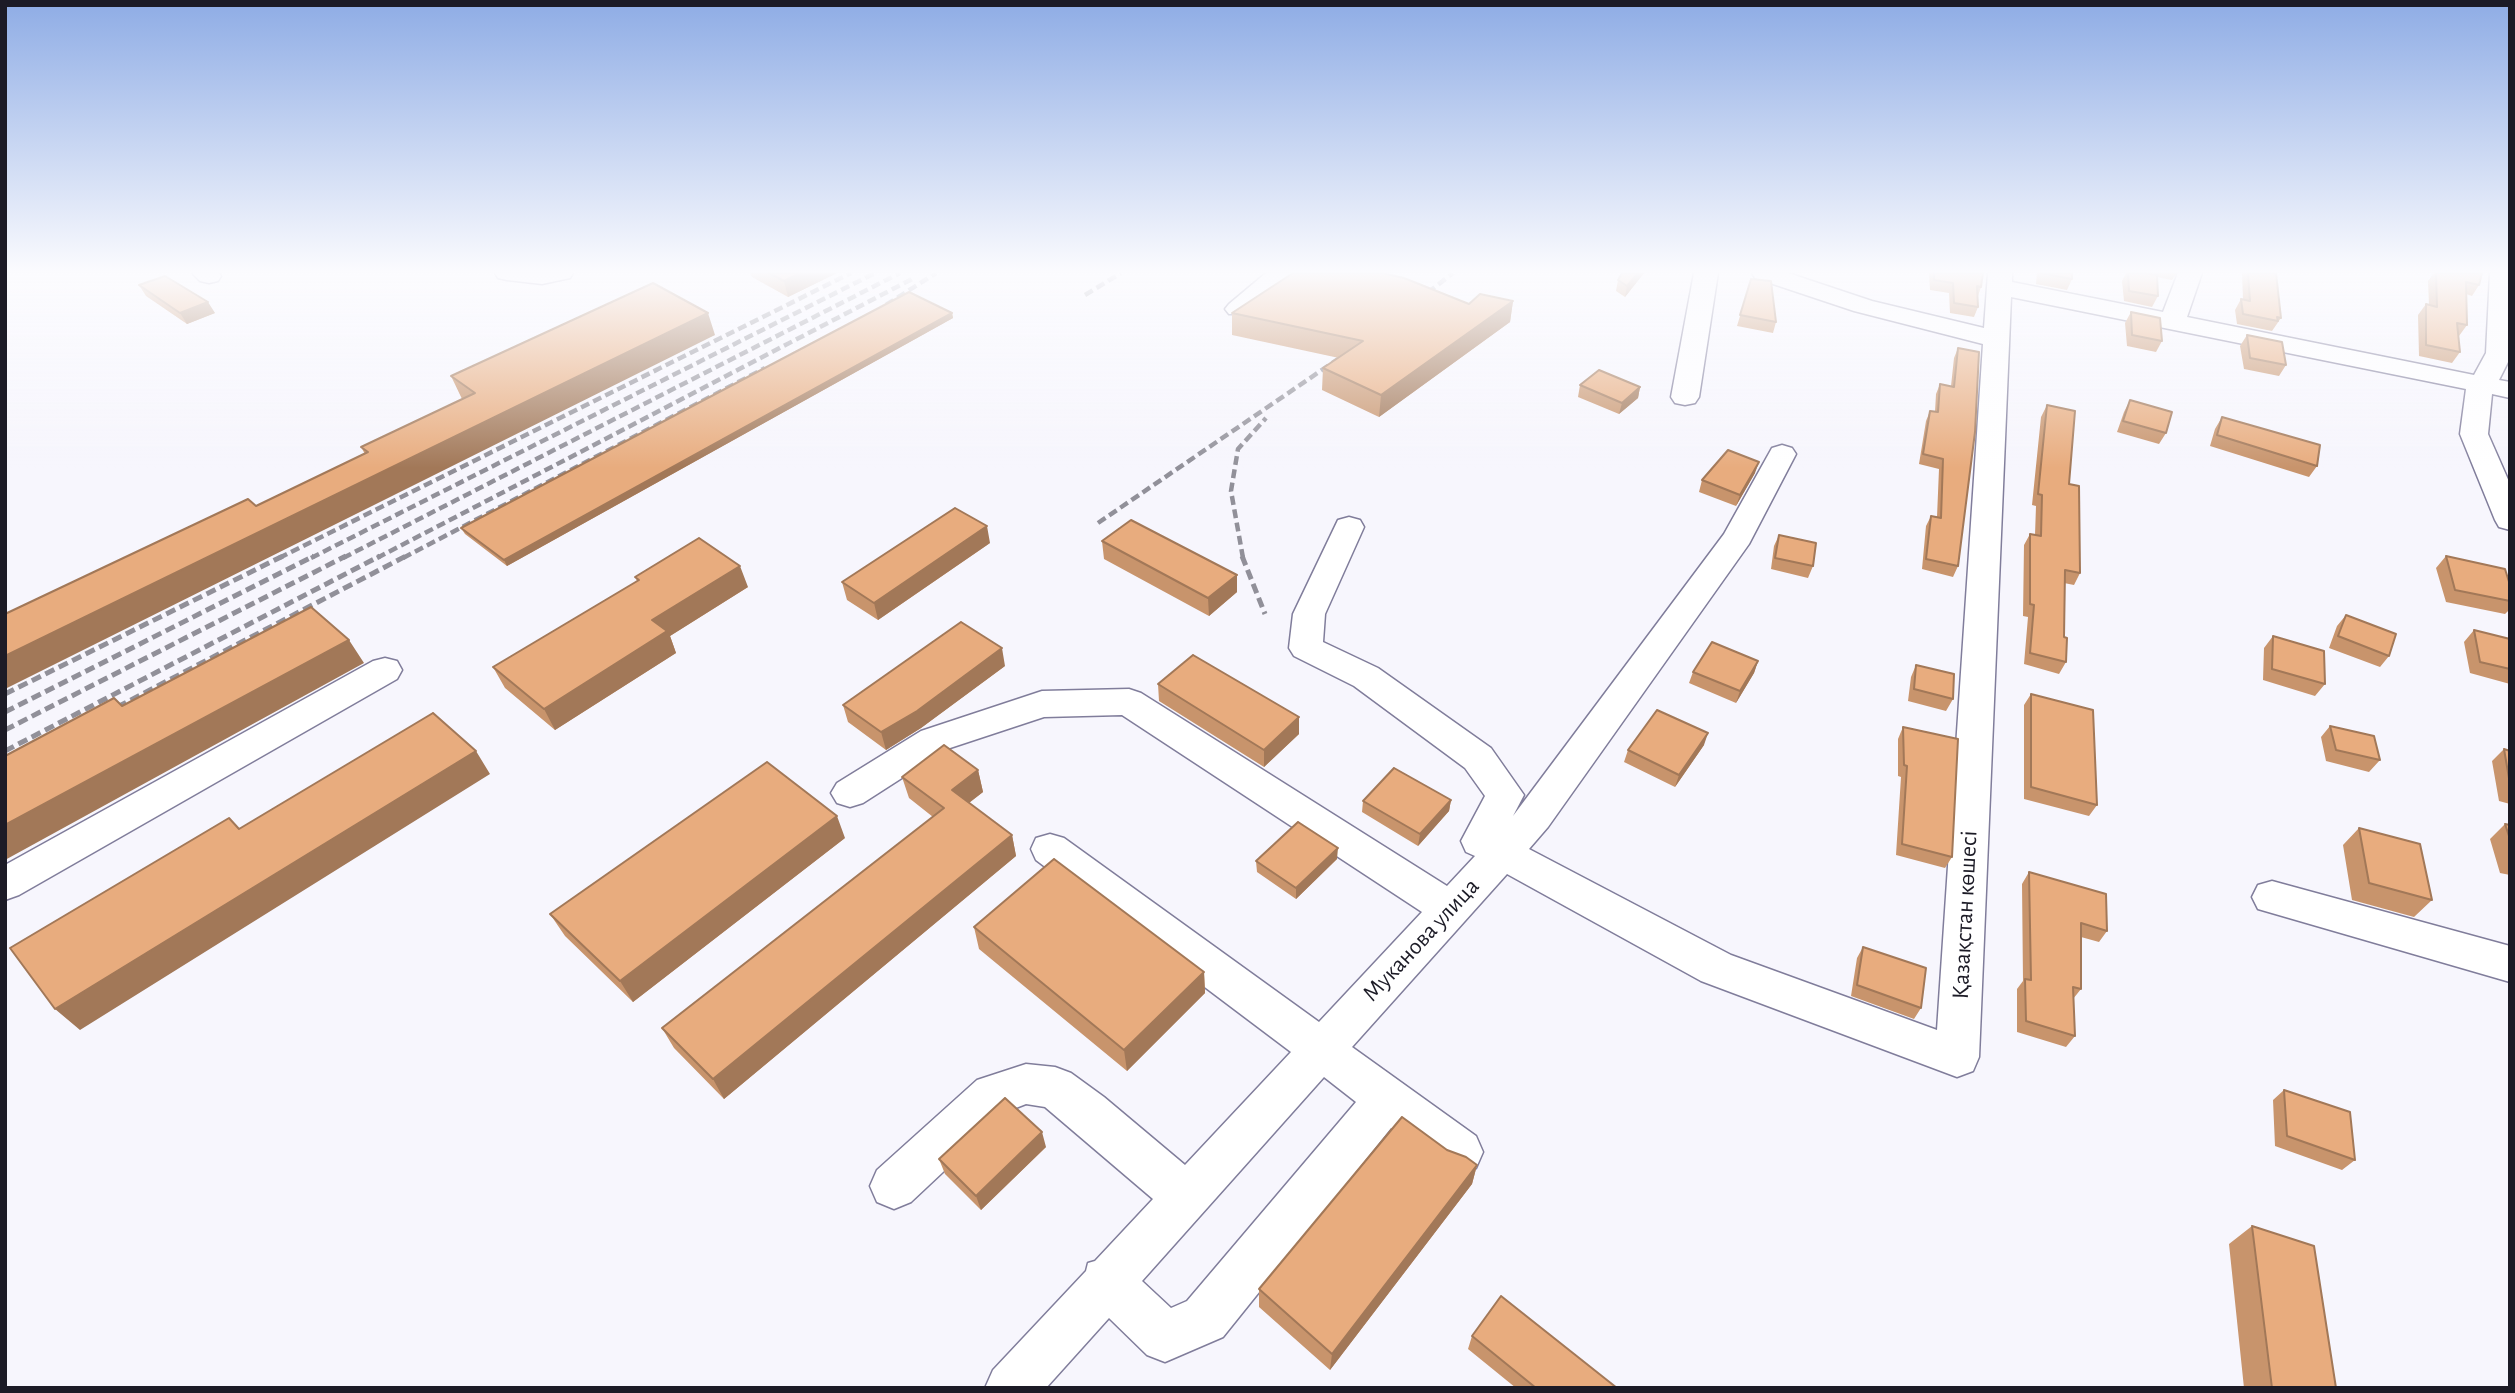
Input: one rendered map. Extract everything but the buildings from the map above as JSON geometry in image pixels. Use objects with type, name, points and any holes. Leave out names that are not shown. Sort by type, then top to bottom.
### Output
[{"type":"street","points":[[1685,397],[1695,338]]},
{"type":"street","points":[[1991,338],[1995,339]]},
{"type":"street","points":[[2252,338],[2510,390]]},
{"type":"street","points":[[2500,338],[2499,353],[2478,393],[2474,434],[2510,520]]},
{"type":"street","name":"Қазақстан көшесі","points":[[1501,853],[1716,968],[1957,1057],[1995,339]]},
{"type":"street","name":"Муканова улица","points":[[1011,1388],[1106,1281],[1535,817],[1738,537],[1782,454]]},
{"type":"street","points":[[1349,527],[1309,614],[1306,648],[1366,677],[1478,758],[1505,795],[1480,841],[1501,853]]},
{"type":"street","points":[[5,884],[386,670]]},
{"type":"street","points":[[850,793],[934,740],[1042,704],[1129,702],[1450,909]]},
{"type":"street","points":[[1049,849],[1460,1152]]},
{"type":"street","points":[[2272,897],[2510,964]]},
{"type":"street","points":[[894,1186],[993,1095],[1026,1084],[1055,1088],[1088,1112],[1185,1196]]},
{"type":"street","points":[[1106,1281],[1165,1337],[1205,1319],[1387,1099]]},
{"type":"railway","points":[[279,558],[721,338]]},
{"type":"railway","points":[[311,558],[746,338]]},
{"type":"railway","points":[[343,558],[773,338]]},
{"type":"railway","points":[[377,558],[799,338]]},
{"type":"railway","points":[[1098,523],[1338,359]]},
{"type":"railway","points":[[403,558],[765,368]]},
{"type":"railway","points":[[1243,558],[1231,491],[1238,449],[1266,418]]},
{"type":"railway","points":[[5,694],[283,556]]},
{"type":"railway","points":[[5,712],[314,556]]},
{"type":"railway","points":[[5,730],[346,556]]},
{"type":"railway","points":[[5,751],[380,556]]},
{"type":"railway","points":[[104,714],[406,556]]},
{"type":"railway","points":[[1242,556],[1265,614]]}]
